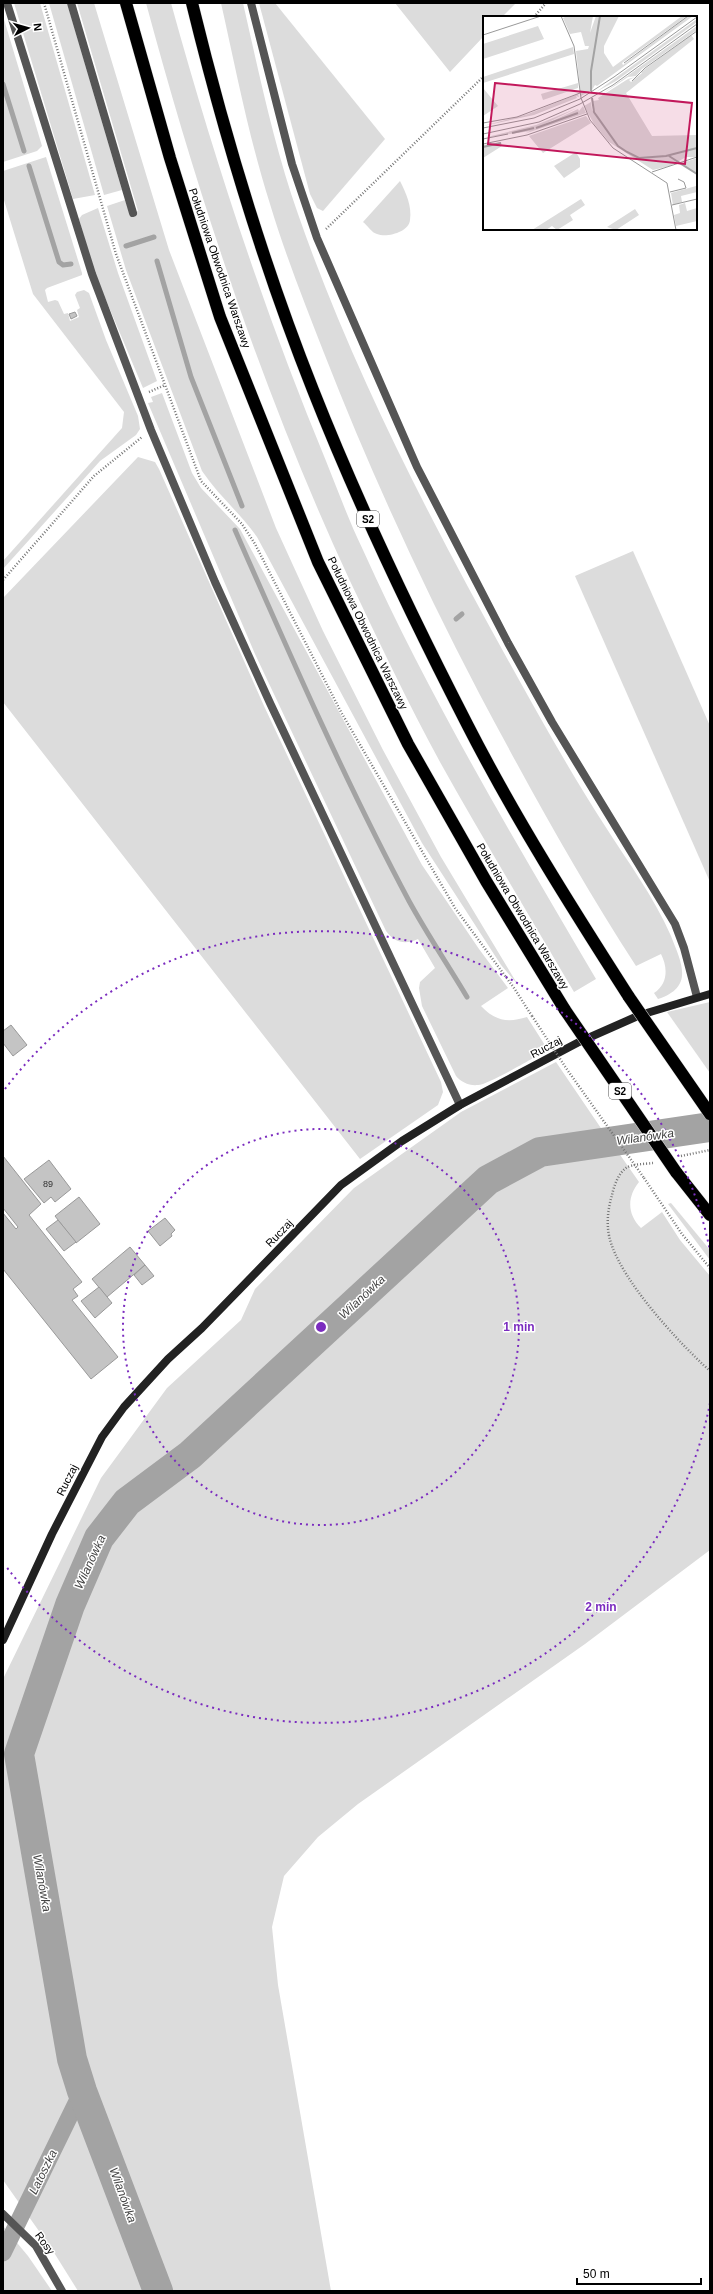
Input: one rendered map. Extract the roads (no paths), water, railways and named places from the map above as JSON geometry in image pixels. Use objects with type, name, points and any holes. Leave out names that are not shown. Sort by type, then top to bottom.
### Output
[{"type":"highway","name":"Południowa Obwodnica Warszawy","points":[[126,3],[170,158],[220,317],[318,562],[408,744],[486,881],[565,1010],[676,1172],[710,1215]]},
{"type":"highway","name":"S2","points":[[192,3],[228,143],[279,298],[313,390],[355,490],[412,614],[468,726],[536,847],[629,998],[710,1114]]},
{"type":"street","points":[[7,3],[92,274],[151,430],[215,582],[270,703],[460,1105]]},
{"type":"street","points":[[71,3],[133,213]]},
{"type":"street","points":[[251,3],[292,164],[317,238],[417,467],[508,643],[567,747],[675,924],[684,948],[697,997]]},
{"type":"street","name":"Ruczaj","points":[[3,1640],[52,1534],[102,1437],[124,1407],[168,1359],[202,1328],[342,1185],[377,1158],[460,1105],[584,1039],[640,1015],[710,994]]},
{"type":"street","name":"Rosy","points":[[3,2214],[36,2246],[62,2291]]},
{"type":"waterway","points":[[3,84],[24,151]]},
{"type":"waterway","points":[[29,166],[59,262],[63,265],[71,264]]},
{"type":"waterway","points":[[126,246],[154,237]]},
{"type":"waterway","points":[[157,261],[191,377],[242,506]]},
{"type":"waterway","points":[[235,530],[297,671],[385,856],[409,901],[467,997]]},
{"type":"waterway","points":[[456,619],[462,614]]},
{"type":"waterway","name":"Wilanówka","points":[[158,2291],[82,2091],[72,2059],[19,1754],[70,1605],[99,1538],[127,1502],[190,1455],[488,1180],[540,1152],[710,1127]]},
{"type":"waterway","name":"Latoszka","points":[[3,2253],[82,2091]]}]
